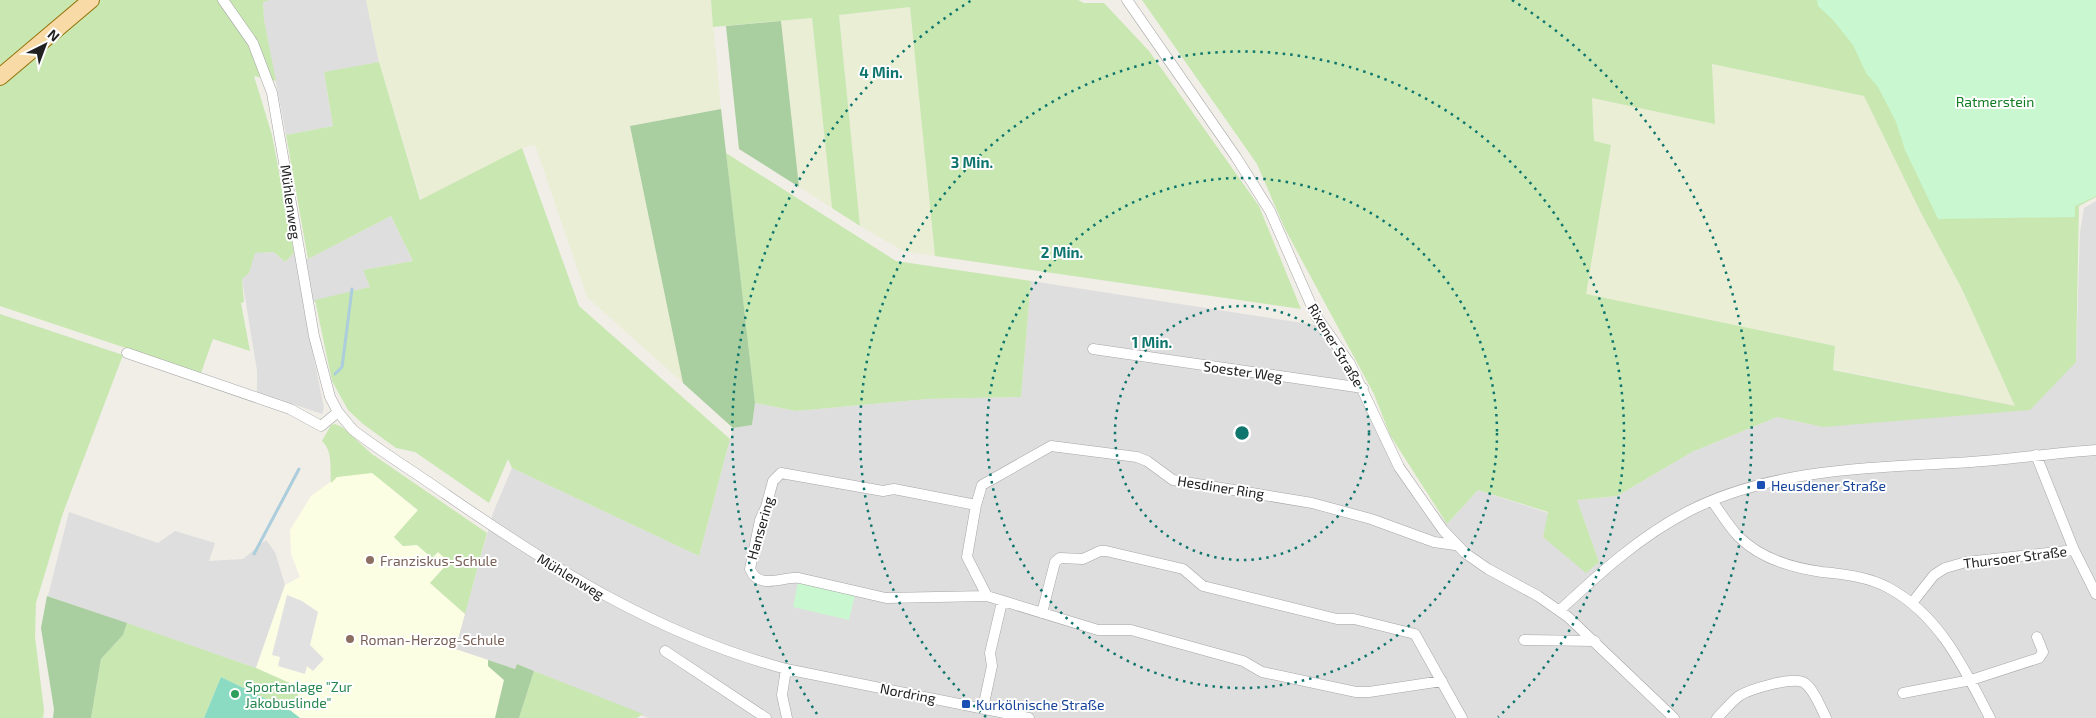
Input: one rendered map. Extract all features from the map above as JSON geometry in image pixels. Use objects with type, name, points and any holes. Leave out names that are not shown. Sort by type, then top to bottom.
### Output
[{"type":"main road","points":[[0,77],[91,0]]},
{"type":"street","name":"Mühlenweg","points":[[223,0],[253,43],[272,93],[314,336],[327,389],[338,412],[360,435],[535,555],[594,591],[632,611],[682,633],[756,661],[786,669]]},
{"type":"street","name":"Rixener Straße","points":[[1126,0],[1258,192],[1289,251],[1316,316],[1350,364],[1399,467],[1455,545],[1488,569],[1532,592],[1560,610],[1595,641],[1674,718]]},
{"type":"street","name":"Soester Weg","points":[[1092,349],[1363,388]]},
{"type":"street","points":[[127,353],[290,409],[321,426],[338,412]]},
{"type":"street","name":"Hesdiner Ring","points":[[987,596],[966,557],[980,489],[985,482],[1046,448],[1056,446],[1137,457],[1147,461],[1173,480],[1312,502],[1370,518],[1434,542],[1455,545]]},
{"type":"street","points":[[1560,610],[1604,570],[1642,541],[1689,511],[1761,484],[1809,475],[1851,470],[1995,460],[2096,450]]},
{"type":"street","points":[[2036,455],[2074,550],[2096,594]]},
{"type":"street","name":"Hansering","points":[[976,505],[899,490],[883,491],[781,473],[773,481],[766,508],[760,520],[750,569],[757,578],[775,582],[789,578],[799,578],[886,598],[987,596]]},
{"type":"street","points":[[1712,501],[1738,537],[1758,552],[1782,563],[1809,570],[1851,575],[1888,587],[1912,603],[1928,616],[1950,645],[1971,680],[1990,718]]},
{"type":"street","points":[[1042,613],[1055,562],[1065,557],[1083,559],[1103,550],[1184,569],[1203,586],[1337,619],[1354,619],[1415,634],[1462,718]]},
{"type":"street","name":"Thursoer Straße","points":[[1912,603],[1934,575],[1945,568],[1966,562],[2074,550]]},
{"type":"street","points":[[987,596],[1105,632],[1131,630],[1243,661],[1268,674],[1356,692],[1369,692],[1442,681]]},
{"type":"street","points":[[983,708],[992,666],[990,653],[1002,602]]},
{"type":"street","points":[[1904,693],[1971,680],[2039,658],[2043,652],[2037,637]]},
{"type":"street","points":[[1524,640],[1595,641]]},
{"type":"street","points":[[666,651],[766,718]]},
{"type":"street","points":[[786,669],[782,695],[787,718]]},
{"type":"street","name":"Nordring","points":[[786,669],[1029,718]]},
{"type":"street","points":[[1717,718],[1739,696],[1747,692],[1793,680],[1804,682],[1826,718]]},
{"type":"shaded area","points":[[270,0],[366,0],[379,62],[324,73],[333,126],[286,135],[264,20],[263,2]]},
{"type":"shaded area","points":[[366,0],[711,0],[721,109],[630,126],[683,383],[587,297],[535,145],[522,148],[421,200],[379,62]]},
{"type":"shaded area","points":[[910,7],[935,256],[903,251],[860,226],[839,15]]},
{"type":"shaded area","points":[[812,18],[832,208],[799,187],[781,21]]},
{"type":"shaded area","points":[[1712,64],[1864,96],[1920,211],[1962,289],[2015,406],[1833,369],[1835,346],[1585,294],[1611,145],[1594,141],[1592,98],[1714,123]]},
{"type":"shaded area","points":[[2096,201],[2096,718],[648,718],[517,664],[515,669],[455,649],[493,513],[512,468],[699,556],[733,428],[752,425],[755,403],[796,411],[927,399],[1021,397],[1031,281],[1316,325],[1366,399],[1382,439],[1447,524],[1478,490],[1548,513],[1543,537],[1599,562],[1577,500],[1617,496],[1692,452],[1777,417],[1823,427],[2076,362],[2080,232],[2084,208]]},
{"type":"shaded area","points":[[391,216],[413,261],[363,270],[370,287],[303,305],[324,408],[322,414],[257,392],[257,371],[242,279],[249,273],[254,253],[274,252],[285,262],[294,253],[308,259]]},
{"type":"shaded area","points":[[372,472],[418,511],[394,537],[403,546],[417,545],[432,558],[438,552],[449,562],[430,583],[465,614],[455,649],[488,660],[488,666],[504,680],[495,718],[300,718],[291,711],[301,688],[256,668],[285,585],[300,577],[291,554],[290,530],[311,496],[337,477]]},
{"type":"shaded area","points":[[69,512],[158,543],[175,531],[215,543],[209,561],[243,559],[266,540],[275,552],[285,585],[256,668],[48,596]]},
{"type":"shaded area","points":[[287,595],[302,601],[318,612],[310,645],[324,659],[313,671],[307,666],[305,674],[278,666],[280,657],[272,655]]},
{"type":"green space","points":[[0,0],[270,0],[263,2],[264,20],[276,81],[254,76],[272,135],[294,253],[285,262],[274,252],[255,253],[249,273],[242,279],[244,302],[241,303],[250,351],[213,339],[201,373],[0,306]]},
{"type":"green space","points":[[711,0],[1078,0],[1084,3],[1104,3],[1149,51],[1259,206],[1301,309],[935,256],[910,7],[839,15],[860,226],[832,208],[812,18],[713,27]]},
{"type":"green space","points":[[1142,0],[2096,0],[2096,197],[2079,206],[2076,362],[2030,410],[1823,427],[1777,417],[1692,452],[1617,496],[1577,500],[1599,562],[1586,573],[1543,537],[1548,512],[1478,490],[1447,524],[1390,435],[1374,394],[1285,229],[1257,164]],"holes":[[[1712,64],[1864,96],[1920,211],[1962,289],[2015,406],[1833,370],[1835,346],[1586,294],[1611,145],[1594,141],[1592,98],[1715,124]]]},
{"type":"green space","name":"Ratmerstein","points":[[1817,0],[2096,0],[2096,196],[2075,206],[2075,217],[1938,219],[1905,150],[1896,122],[1878,87],[1866,73],[1853,45],[1833,20],[1818,6]]},
{"type":"green space","points":[[781,21],[799,187],[739,149],[726,26]]},
{"type":"green space","points":[[379,62],[420,200],[522,148],[579,306],[730,439],[699,556],[512,468],[508,459],[489,503],[415,452],[396,448],[363,424],[348,410],[332,381],[315,300],[370,287],[363,270],[413,261],[391,216],[308,259],[286,135],[333,126],[324,72]]},
{"type":"green space","points":[[721,109],[755,403],[752,425],[733,428],[683,383],[630,126]]},
{"type":"green space","points":[[726,153],[896,261],[1031,281],[1021,397],[927,399],[796,411],[755,403]]},
{"type":"green space","points":[[0,314],[123,355],[63,513],[36,603],[35,637],[44,710],[43,718],[0,718]]},
{"type":"green space","points":[[335,424],[342,427],[372,454],[487,533],[465,614],[430,583],[449,562],[438,552],[432,558],[417,545],[403,546],[394,537],[418,510],[372,473],[337,477],[331,483],[331,466],[328,450],[322,441],[331,425]]},
{"type":"green space","points":[[798,582],[855,595],[849,620],[793,607]]},
{"type":"green space","points":[[47,596],[127,623],[123,635],[101,659],[91,718],[53,718],[54,709],[41,628]]},
{"type":"green space","points":[[127,623],[256,668],[301,688],[291,711],[221,677],[204,718],[91,718],[101,659],[123,635]]},
{"type":"green space","points":[[488,660],[515,669],[517,664],[534,671],[519,718],[495,718],[504,680],[488,666]]},
{"type":"green space","points":[[534,671],[643,714],[637,718],[519,718]]},
{"type":"green space","name":"Sportanlage \"Zur Jakobuslinde\"","points":[[221,677],[291,711],[300,718],[204,718]]},
{"type":"waterway","points":[[335,374],[342,367],[352,289]]},
{"type":"waterway","points":[[254,554],[299,469]]},
{"type":"place","name":"Heusdener Straße","points":[[1761,485]]},
{"type":"place","name":"Franziskus-Schule","points":[[370,560]]},
{"type":"place","name":"Roman-Herzog-Schule","points":[[350,639]]},
{"type":"place","name":"Sportanlage \"Zur Jakobuslinde\"","points":[[235,694]]},
{"type":"place","name":"Kurkölnische Straße","points":[[966,704]]}]
